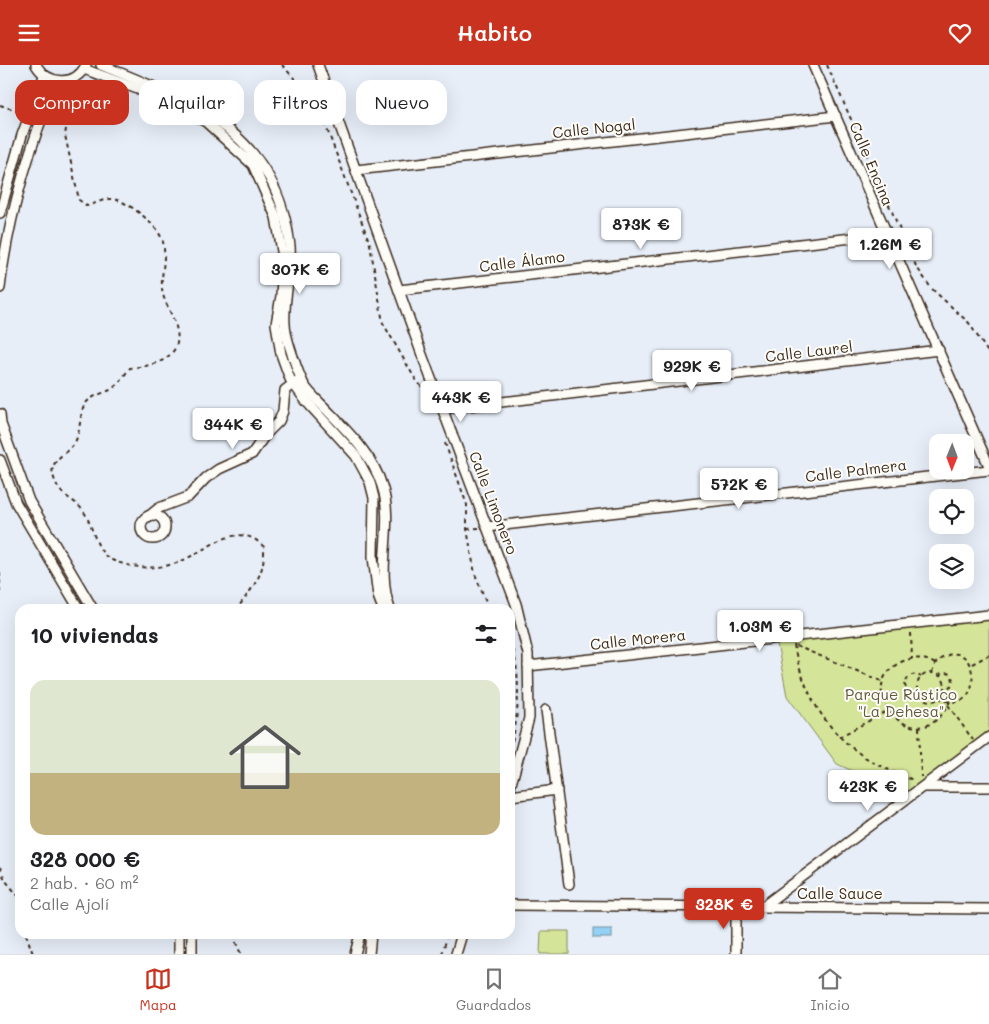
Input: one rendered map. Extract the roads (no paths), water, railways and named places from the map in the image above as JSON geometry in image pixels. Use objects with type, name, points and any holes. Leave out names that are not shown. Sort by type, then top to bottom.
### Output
[{"type":"street","points":[[36,65],[44,76],[54,80]]},
{"type":"street","points":[[101,65],[149,84],[203,111],[242,139],[268,175],[285,218],[290,245],[291,272],[285,325],[293,358],[305,387],[370,459],[383,486],[387,517],[383,556],[388,604]]},
{"type":"street","name":"Calle Limonero","points":[[318,65],[399,290],[516,604],[528,653],[529,718],[515,770]]},
{"type":"street","name":"Calle Encina","points":[[813,65],[989,468]]},
{"type":"street","points":[[64,80],[72,79],[85,67],[148,93],[206,122],[253,165],[277,225],[283,257],[281,296],[276,324],[281,354],[292,383],[356,456],[370,482],[374,498],[373,557],[378,597],[381,604]]},
{"type":"street","points":[[0,213],[44,76]]},
{"type":"street","name":"Calle Nogal","points":[[356,170],[836,116]]},
{"type":"street","points":[[0,288],[4,252],[16,195],[38,125]]},
{"type":"street","name":"Calle Álamo","points":[[399,290],[887,233]]},
{"type":"street","name":"Calle Laurel","points":[[443,409],[939,350]]},
{"type":"street","points":[[148,517],[160,508],[188,497],[206,478],[219,469],[252,454],[265,435],[280,421],[285,391],[292,383],[301,379]]},
{"type":"street","points":[[0,414],[1,424],[29,501],[90,604]]},
{"type":"street","points":[[0,460],[16,503],[76,604]]},
{"type":"street","name":"Calle Palmera","points":[[487,527],[989,468]]},
{"type":"street","name":"Calle Morera","points":[[528,666],[989,615]]},
{"type":"street","points":[[546,710],[569,884]]},
{"type":"street","points":[[762,907],[989,737]]},
{"type":"street","points":[[924,787],[989,787]]},
{"type":"street","points":[[515,795],[557,790]]},
{"type":"street","name":"Calle Sauce","points":[[515,905],[989,909]]},
{"type":"street","points":[[736,907],[736,954]]},
{"type":"street","points":[[179,939],[179,954]]},
{"type":"street","points":[[192,939],[192,954]]},
{"type":"street","points":[[355,954],[359,939]]},
{"type":"street","points":[[368,954],[370,939]]},
{"type":"street","points":[[456,954],[460,939]]},
{"type":"water","points":[[593,929],[612,929],[612,938],[593,938]]},
{"type":"park label","name":"Parque Rústico \"La Dehesa\"","points":[[901,704]]}]
